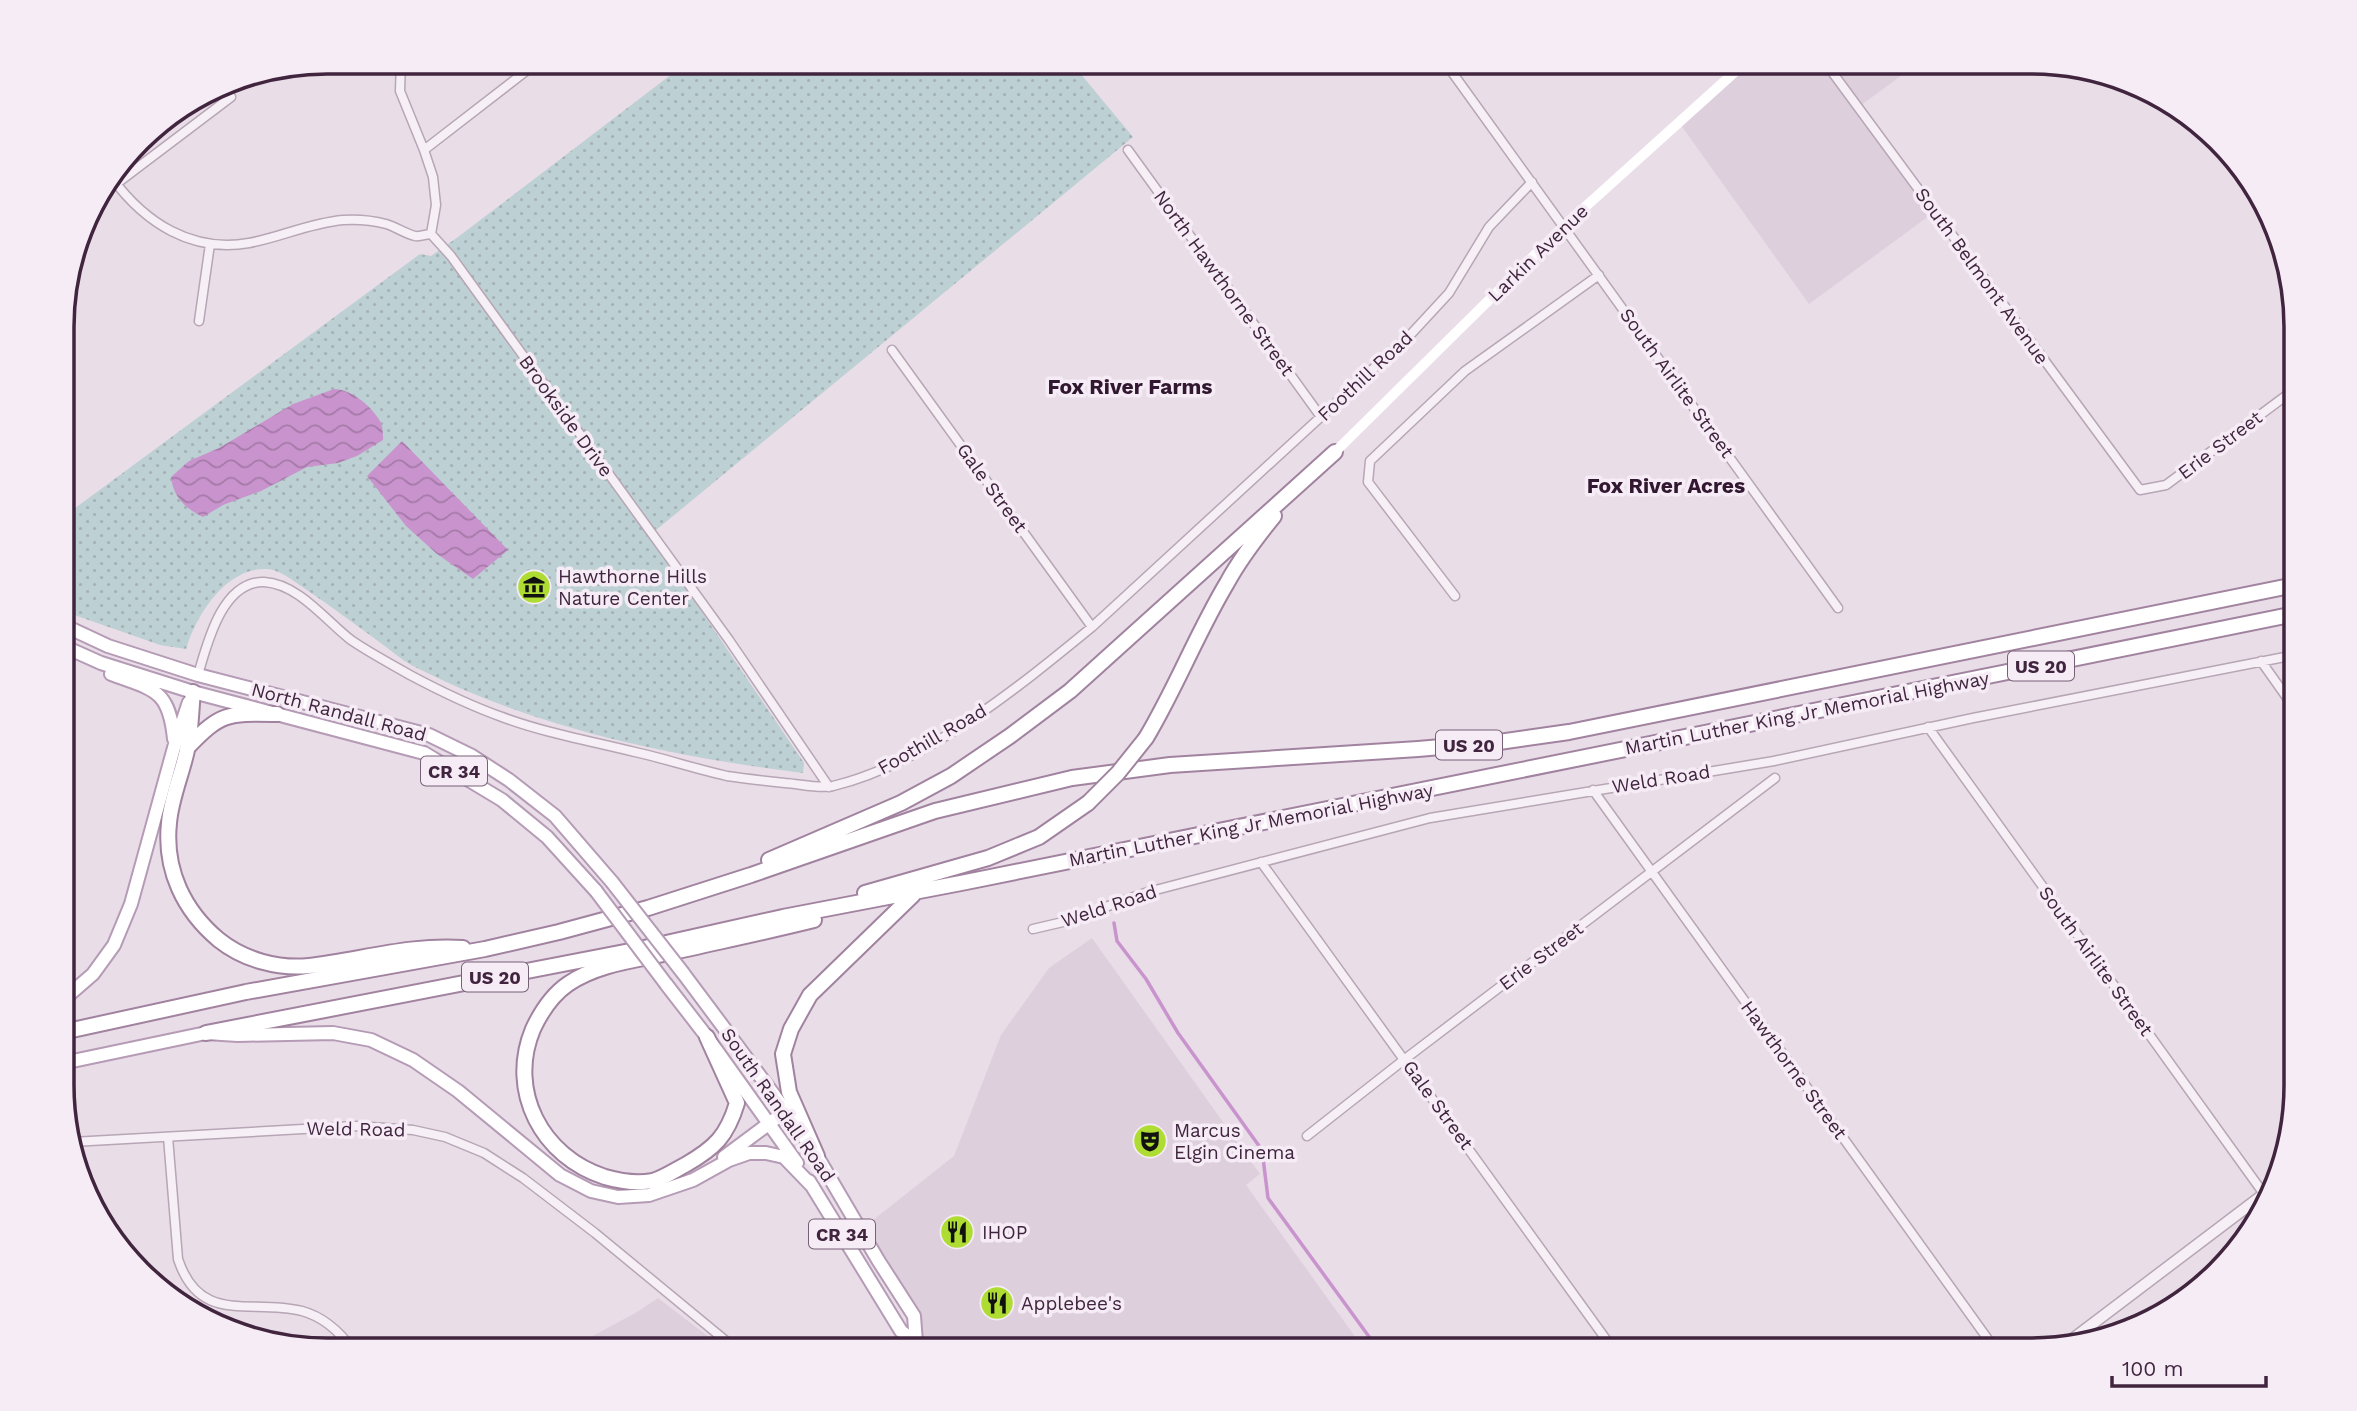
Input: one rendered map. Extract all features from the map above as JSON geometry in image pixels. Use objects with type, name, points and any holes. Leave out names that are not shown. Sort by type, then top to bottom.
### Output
[{"type":"highway","points":[[783,917],[988,858],[1039,836],[1087,803],[1118,773],[1146,738],[1227,582],[1254,541],[1278,511],[1335,452]]},
{"type":"highway","points":[[648,908],[782,855],[901,803],[950,776],[1000,743],[1070,691],[1335,452]]},
{"type":"highway","name":"Martin Luther King Jr Memorial Highway","points":[[485,950],[648,908],[935,811],[1072,778],[1170,765],[1445,747],[1569,732],[2284,587]]},
{"type":"highway","name":"Martin Luther King Jr Memorial Highway","points":[[206,1033],[635,950],[783,917],[2284,616]]},
{"type":"highway","points":[[193,692],[169,821],[171,864],[175,883],[203,926],[226,945],[250,958],[280,966],[308,966],[446,947],[485,950]]},
{"type":"highway","points":[[181,746],[225,717],[243,713],[277,714]]},
{"type":"highway","points":[[707,1037],[737,1103],[730,1126],[710,1149],[697,1158],[653,1181],[619,1181],[590,1172],[562,1155],[544,1135],[530,1105],[523,1078],[527,1044],[540,1014],[569,983],[603,968],[757,934],[961,883]]},
{"type":"highway","points":[[817,1156],[789,1092],[783,1054],[791,1030],[810,995],[913,895]]},
{"type":"highway","name":"US 20","points":[[74,1029],[246,992],[485,950]]},
{"type":"main road","name":"Larkin Avenue","points":[[1335,452],[1564,226],[1733,74]]},
{"type":"main road","name":"North Randall Road","points":[[74,630],[108,646],[198,675],[429,735],[472,756],[509,780],[555,816],[612,882]]},
{"type":"main road","name":"North Randall Road","points":[[74,651],[101,663],[193,692],[424,753],[502,800],[547,837],[596,891]]},
{"type":"main road","points":[[74,654],[89,666],[159,694],[167,705],[181,746],[131,904],[114,945],[93,974],[74,991]]},
{"type":"main road","name":"South Randall Road","points":[[612,882],[683,973],[817,1156],[914,1316],[917,1338]]},
{"type":"main road","name":"South Randall Road","points":[[596,891],[769,1124],[813,1187],[901,1331],[909,1338]]},
{"type":"main road","points":[[206,1033],[333,1033],[371,1040],[413,1060],[458,1091],[559,1175],[591,1191],[618,1197],[649,1195],[694,1181],[729,1160],[749,1153],[784,1157],[813,1187]]},
{"type":"main road","name":"US 20","points":[[74,1061],[206,1033]]},
{"type":"main road","points":[[694,1181],[786,1111]]},
{"type":"street","points":[[117,184],[140,210],[159,225],[183,237],[210,244],[251,243],[317,224],[343,220],[383,223],[416,236],[431,233],[436,205],[433,177],[400,91],[401,74]]},
{"type":"street","points":[[424,150],[522,74]]},
{"type":"street","name":"South Airlite Street","points":[[1453,74],[1838,608]]},
{"type":"street","name":"South Belmont Avenue","points":[[1834,74],[2140,490]]},
{"type":"street","points":[[125,173],[231,97]]},
{"type":"street","name":"North Hawthorne Street","points":[[1128,150],[1321,417]]},
{"type":"street","name":"Foothill Road","points":[[193,692],[215,621],[226,605],[246,587],[256,583],[271,583],[299,596],[364,649],[413,676],[503,718],[728,776],[829,787],[881,771],[926,747],[1018,686],[1092,627],[1412,333],[1449,293],[1489,227],[1531,182]]},
{"type":"street","name":"Brookside Drive","points":[[431,233],[451,256],[651,531],[829,787]]},
{"type":"street","points":[[199,321],[210,244]]},
{"type":"street","points":[[1455,596],[1368,482],[1370,461],[1465,371],[1599,275]]},
{"type":"street","name":"Gale Street","points":[[892,350],[1092,627]]},
{"type":"street","name":"Erie Street","points":[[2140,490],[2166,485],[2284,397]]},
{"type":"street","name":"Weld Road","points":[[1033,929],[1063,922],[1148,892],[1430,818],[1774,761],[1928,727],[2284,657]]},
{"type":"street","points":[[2261,661],[2284,693]]},
{"type":"street","name":"South Airlite Street","points":[[1928,727],[2262,1186]]},
{"type":"street","name":"Erie Street","points":[[1307,1136],[1775,778]]},
{"type":"street","name":"Hawthorne Street","points":[[1593,790],[1987,1338]]},
{"type":"street","name":"Gale Street","points":[[1261,862],[1605,1338]]},
{"type":"street","name":"Weld Road","points":[[80,1142],[355,1126],[414,1130],[454,1140],[484,1153],[523,1178],[595,1233],[722,1338]]},
{"type":"street","points":[[168,1137],[178,1259],[190,1284],[213,1303],[289,1309],[315,1315],[344,1338]]},
{"type":"street","points":[[2088,1331],[2255,1200]]},
{"type":"shaded area","name":"Hawthorne Hills Nature Center","points":[[672,74],[1081,74],[1133,137],[650,535],[804,763],[803,773],[654,748],[557,724],[510,708],[412,666],[292,579],[272,570],[252,570],[226,584],[205,608],[186,649],[160,645],[74,615],[74,509],[420,254],[431,256]]},
{"type":"shaded area","points":[[1736,74],[1830,74],[1933,213],[1809,304],[1680,124]]},
{"type":"shaded area","points":[[1837,74],[1903,74],[1860,106]]},
{"type":"shaded area","points":[[1092,938],[1260,1174],[1246,1185],[1356,1338],[921,1338],[917,1314],[863,1228],[954,1156],[1001,1035],[1049,968]]},
{"type":"shaded area","points":[[658,1298],[710,1338],[589,1338]]},
{"type":"water","points":[[334,389],[347,392],[373,411],[381,423],[383,440],[357,456],[338,463],[307,467],[261,491],[223,505],[203,517],[186,506],[174,491],[171,477],[189,461],[219,448],[293,404]]},
{"type":"water","points":[[402,441],[508,550],[473,579],[437,554],[406,526],[367,476]]},
{"type":"waterway","points":[[1114,923],[1117,941],[1146,979],[1178,1033],[1262,1150],[1268,1198],[1370,1338]]},
{"type":"place","name":"Hawthorne Hills Nature Center","points":[[534,587]]},
{"type":"place","name":"Marcus Elgin Cinema","points":[[1150,1141]]},
{"type":"place","name":"IHOP","points":[[957,1232]]},
{"type":"place","name":"Applebee's","points":[[997,1303]]},
{"type":"district","name":"Fox River Farms","points":[[1130,386]]},
{"type":"district","name":"Fox River Acres","points":[[1666,485]]}]
